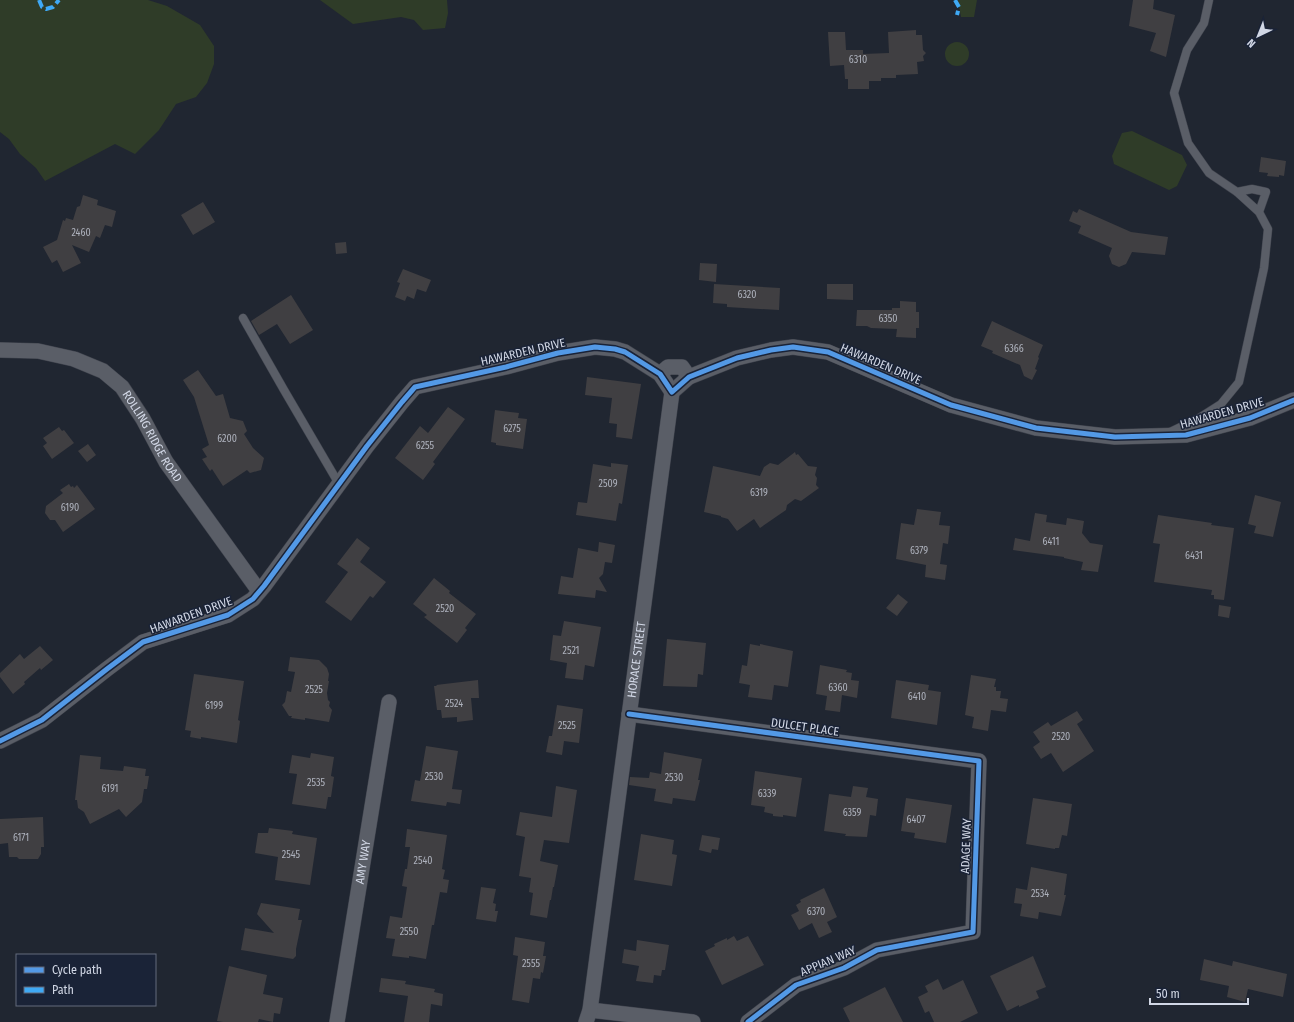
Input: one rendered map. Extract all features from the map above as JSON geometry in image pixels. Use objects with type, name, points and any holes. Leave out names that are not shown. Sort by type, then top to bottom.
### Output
[{"type":"street","name":"HAWARDEN DRIVE","points":[[0,741],[42,720],[143,642],[228,615],[253,599],[339,484],[415,387],[506,367],[558,352],[595,347],[615,349],[625,352],[660,374],[672,392],[689,377],[737,358],[771,350],[793,347],[828,352],[950,405],[1036,428],[1115,437],[1186,435],[1250,418],[1294,400]]},
{"type":"street","name":"ROLLING RIDGE ROAD","points":[[0,350],[38,351],[74,359],[103,371],[122,387],[143,419],[166,462],[259,591]]},
{"type":"street","points":[[660,374],[668,367],[682,367],[689,377]]},
{"type":"street","name":"HORACE STREET","points":[[588,1016],[672,392]]},
{"type":"street","name":"AMY WAY","points":[[337,1022],[389,702]]},
{"type":"street","name":"DULCET PLACE","points":[[628,714],[979,761]]},
{"type":"street","name":"ADAGE WAY","points":[[972,932],[979,761]]},
{"type":"street","name":"APPIAN WAY","points":[[748,1022],[796,985],[844,968],[876,950],[972,932]]},
{"type":"street","points":[[588,1016],[693,1022]]},
{"type":"lane","points":[[1162,436],[1199,418],[1221,404],[1239,382],[1264,268],[1268,229],[1259,212],[1237,192],[1209,173],[1188,144],[1174,93],[1187,50],[1204,23],[1209,0]]},
{"type":"lane","points":[[1237,192],[1252,189],[1266,192],[1259,212]]},
{"type":"lane","points":[[243,318],[339,484]]},
{"type":"green space","points":[[0,0],[148,0],[167,6],[200,25],[214,46],[214,64],[207,83],[196,97],[176,104],[159,130],[135,154],[115,144],[45,181],[36,168],[20,154],[9,139],[0,132]]},
{"type":"green space","points":[[320,0],[447,0],[448,13],[445,28],[423,30],[414,20],[401,17],[353,24]]},
{"type":"green space","points":[[958,0],[977,0],[974,17],[961,17]]},
{"type":"green space","points":[[957,42],[965,46],[969,54],[965,62],[957,66],[949,62],[945,54],[949,46]]},
{"type":"green space","points":[[1132,131],[1182,155],[1187,165],[1177,186],[1169,190],[1114,164],[1112,156],[1122,133]]},
{"type":"building","points":[[1133,0],[1154,0],[1153,9],[1175,15],[1166,57],[1150,51],[1156,33],[1129,26]]},
{"type":"building","points":[[916,30],[916,35],[922,35],[923,50],[926,53],[923,56],[924,61],[917,62],[918,74],[896,75],[896,78],[881,78],[881,81],[869,81],[869,89],[848,89],[848,79],[845,79],[844,65],[830,66],[828,32],[845,32],[846,50],[863,50],[863,54],[889,53],[888,32]]},
{"type":"building","points":[[1261,157],[1286,161],[1284,176],[1267,176],[1268,173],[1259,172]]},
{"type":"building","points":[[83,195],[98,200],[97,205],[116,211],[112,227],[105,225],[100,238],[96,236],[89,252],[72,245],[81,263],[63,272],[57,260],[52,263],[43,247],[57,240],[63,220],[65,221],[66,218],[73,220],[77,207],[80,206]]},
{"type":"building","points":[[203,202],[215,222],[193,235],[181,215]]},
{"type":"building","points":[[1079,209],[1131,232],[1168,237],[1165,255],[1132,252],[1126,264],[1119,267],[1112,264],[1109,256],[1112,248],[1078,233],[1081,226],[1069,221],[1073,211],[1077,213]]},
{"type":"building","points":[[346,242],[347,253],[336,254],[335,243]]},
{"type":"building","points":[[700,263],[717,264],[716,282],[699,280]]},
{"type":"building","points":[[403,269],[431,280],[426,292],[417,289],[414,299],[407,296],[405,301],[395,297],[400,283],[397,282]]},
{"type":"building","points":[[714,284],[780,288],[779,310],[727,307],[727,304],[713,303]]},
{"type":"building","points":[[827,284],[853,284],[853,300],[827,299]]},
{"type":"building","points":[[291,295],[313,330],[290,344],[277,324],[259,335],[251,321]]},
{"type":"building","points":[[900,301],[916,302],[916,312],[919,312],[919,328],[916,328],[916,338],[896,337],[897,329],[856,326],[857,310],[892,310],[892,308],[900,308]]},
{"type":"building","points":[[992,321],[1043,345],[1035,369],[1037,370],[1032,380],[1024,376],[1020,365],[992,353],[993,351],[981,346]]},
{"type":"building","points":[[198,370],[216,396],[223,394],[230,418],[243,421],[247,431],[244,434],[253,448],[264,458],[261,470],[250,473],[247,470],[223,486],[212,469],[210,471],[202,459],[207,457],[202,449],[209,445],[194,397],[183,380]]},
{"type":"building","points":[[587,377],[641,384],[632,439],[616,437],[617,424],[609,423],[612,398],[585,395]]},
{"type":"building","points":[[448,407],[465,419],[433,462],[435,464],[423,480],[395,458],[420,426],[428,433]]},
{"type":"building","points":[[495,410],[519,413],[518,418],[527,419],[523,449],[496,445],[496,443],[491,442]]},
{"type":"building","points":[[59,427],[62,431],[64,430],[74,443],[52,459],[43,446],[47,443],[43,438]]},
{"type":"building","points":[[88,444],[96,455],[87,462],[78,451]]},
{"type":"building","points":[[795,452],[796,455],[798,454],[808,466],[817,467],[815,475],[817,478],[816,485],[819,488],[801,501],[795,499],[787,505],[786,510],[760,528],[754,519],[737,531],[728,519],[704,512],[713,466],[760,476],[764,467],[770,463],[778,465]]},
{"type":"building","points":[[611,463],[628,465],[622,504],[619,503],[616,521],[576,515],[578,502],[587,503],[593,464],[611,467]]},
{"type":"building","points":[[69,484],[74,488],[77,485],[95,509],[63,532],[55,520],[50,520],[45,513],[46,506],[63,493],[60,490]]},
{"type":"building","points":[[1255,495],[1281,502],[1273,537],[1254,533],[1256,526],[1248,524]]},
{"type":"building","points":[[917,509],[941,512],[939,525],[950,526],[948,544],[943,543],[940,564],[947,565],[945,580],[925,577],[926,565],[896,559],[901,523],[914,525]]},
{"type":"building","points":[[1035,513],[1047,515],[1046,522],[1066,525],[1067,518],[1084,521],[1082,533],[1090,543],[1103,545],[1098,572],[1081,570],[1083,562],[1064,557],[1013,550],[1015,538],[1030,541]]},
{"type":"building","points":[[1158,515],[1212,523],[1211,525],[1234,528],[1224,600],[1214,599],[1214,595],[1211,595],[1212,590],[1154,582],[1160,544],[1153,543]]},
{"type":"building","points":[[357,538],[370,548],[360,562],[386,582],[373,598],[370,596],[351,621],[325,602],[348,572],[337,564]]},
{"type":"building","points":[[599,542],[615,545],[612,563],[605,562],[603,574],[599,578],[607,592],[596,590],[595,598],[558,594],[561,576],[573,578],[578,548],[598,552]]},
{"type":"building","points":[[434,578],[450,591],[449,593],[476,614],[465,628],[467,630],[457,643],[424,617],[427,615],[413,604]]},
{"type":"building","points":[[898,594],[908,602],[897,616],[886,608]]},
{"type":"building","points":[[1219,605],[1231,607],[1229,618],[1218,616]]},
{"type":"building","points":[[564,621],[601,627],[594,667],[585,665],[583,680],[565,678],[567,663],[550,660],[553,635],[561,636]]},
{"type":"building","points":[[667,639],[706,643],[703,675],[698,674],[697,687],[663,686]]},
{"type":"building","points":[[750,644],[760,646],[760,644],[793,651],[788,687],[774,685],[772,700],[748,697],[750,685],[739,683],[742,665],[747,666]]},
{"type":"building","points":[[40,646],[53,660],[41,670],[40,668],[13,694],[0,677],[0,673],[20,654],[24,659]]},
{"type":"building","points":[[290,657],[319,660],[327,668],[329,681],[327,693],[328,700],[330,702],[329,706],[332,710],[329,722],[305,718],[305,720],[291,718],[292,716],[289,716],[282,705],[285,702],[287,691],[291,692],[295,672],[288,671]]},
{"type":"building","points":[[820,665],[847,670],[846,672],[852,673],[851,680],[859,681],[857,698],[842,695],[840,712],[825,710],[827,696],[816,694]]},
{"type":"building","points":[[194,674],[244,681],[238,720],[240,721],[237,743],[201,737],[201,739],[190,737],[191,731],[185,730]]},
{"type":"building","points":[[971,675],[996,679],[994,687],[996,687],[996,691],[1001,691],[1000,698],[1008,699],[1006,712],[991,710],[988,731],[972,728],[974,717],[965,715]]},
{"type":"building","points":[[478,680],[479,698],[471,698],[473,720],[457,722],[457,717],[442,718],[441,710],[437,710],[434,686]]},
{"type":"building","points":[[896,680],[929,685],[928,690],[941,692],[937,725],[891,718]]},
{"type":"building","points":[[557,705],[583,709],[579,743],[564,741],[562,755],[546,752],[549,736],[552,736]]},
{"type":"building","points":[[1077,711],[1083,720],[1077,724],[1094,751],[1063,772],[1051,753],[1041,759],[1033,747],[1040,742],[1033,732],[1048,722],[1051,726]]},
{"type":"building","points":[[426,746],[458,751],[452,789],[462,790],[460,804],[447,802],[446,806],[411,801],[415,780],[420,781]]},
{"type":"building","points":[[664,752],[702,759],[698,780],[700,780],[695,801],[673,798],[672,804],[654,801],[656,789],[629,785],[630,777],[649,778],[650,772],[661,774]]},
{"type":"building","points":[[311,753],[334,757],[331,776],[334,777],[331,797],[328,797],[326,809],[292,804],[297,774],[289,773],[292,755],[310,758]]},
{"type":"building","points":[[80,755],[101,757],[100,769],[123,771],[124,766],[146,769],[145,776],[149,776],[147,789],[144,789],[142,802],[126,817],[119,809],[90,824],[84,812],[78,808],[77,800],[75,800]]},
{"type":"building","points":[[755,771],[802,778],[796,817],[783,815],[783,817],[773,816],[773,814],[764,812],[765,807],[751,805]]},
{"type":"building","points":[[556,786],[577,790],[569,843],[544,840],[540,861],[558,865],[547,918],[530,915],[533,893],[529,892],[531,878],[519,876],[525,837],[516,835],[520,812],[552,817]]},
{"type":"building","points":[[853,786],[868,788],[866,797],[878,799],[876,816],[870,815],[867,837],[845,836],[846,834],[824,831],[829,794],[851,797]]},
{"type":"building","points":[[906,798],[952,805],[946,843],[914,838],[915,833],[901,831]]},
{"type":"building","points":[[1033,798],[1072,804],[1067,836],[1062,835],[1059,848],[1055,849],[1026,844]]},
{"type":"building","points":[[43,817],[44,847],[41,847],[41,854],[38,859],[19,859],[17,857],[9,857],[8,843],[0,844],[0,819]]},
{"type":"building","points":[[269,828],[293,831],[292,834],[317,838],[310,885],[275,880],[278,857],[255,853],[258,833],[268,833]]},
{"type":"building","points":[[407,829],[447,835],[442,869],[445,870],[443,879],[449,880],[447,893],[440,892],[426,959],[409,956],[409,958],[392,956],[395,939],[386,938],[390,916],[402,918],[407,887],[402,886],[405,869],[407,869],[410,847],[405,847]]},
{"type":"building","points":[[641,834],[674,840],[672,854],[677,855],[672,886],[634,880]]},
{"type":"building","points":[[702,835],[720,838],[718,850],[712,849],[711,853],[699,850]]},
{"type":"building","points":[[1031,867],[1067,874],[1064,895],[1066,895],[1061,916],[1039,912],[1038,919],[1020,916],[1022,904],[1014,903],[1016,888],[1027,890]]},
{"type":"building","points":[[481,887],[496,889],[493,903],[496,904],[495,911],[498,911],[496,922],[476,919]]},
{"type":"building","points":[[824,888],[837,917],[827,922],[832,932],[819,938],[812,923],[799,930],[791,915],[799,911],[796,905],[801,902],[800,900]]},
{"type":"building","points":[[261,903],[300,909],[298,920],[302,920],[296,956],[293,959],[241,950],[245,928],[274,933],[257,914]]},
{"type":"building","points":[[734,936],[737,941],[748,936],[764,965],[722,985],[705,951],[715,946],[714,944]]},
{"type":"building","points":[[515,937],[545,942],[543,956],[546,956],[543,973],[541,972],[540,979],[533,978],[529,1003],[512,1000],[518,956],[513,955]]},
{"type":"building","points":[[637,940],[669,945],[665,970],[662,970],[661,976],[654,975],[653,983],[636,981],[639,966],[622,963],[624,949],[636,951]]},
{"type":"building","points":[[1033,956],[1046,987],[1036,991],[1039,998],[1007,1011],[990,976]]},
{"type":"building","points":[[1204,959],[1232,966],[1233,961],[1287,974],[1283,997],[1248,989],[1245,1002],[1227,997],[1229,986],[1200,980]]},
{"type":"building","points":[[229,966],[267,975],[263,994],[283,998],[280,1014],[274,1013],[273,1022],[259,1019],[258,1022],[217,1021]]},
{"type":"building","points":[[381,978],[406,981],[405,984],[435,989],[434,992],[443,994],[442,1006],[431,1004],[429,1022],[404,1022],[408,996],[379,992]]},
{"type":"building","points":[[938,979],[943,990],[963,980],[978,1013],[960,1022],[934,1022],[929,1011],[925,1013],[918,997],[928,992],[925,986]]},
{"type":"building","points":[[885,987],[903,1022],[850,1022],[843,1008]]},
{"type":"marked path","points":[[39,0],[42,7],[46,9],[53,7],[59,0]]},
{"type":"marked path","points":[[955,0],[959,7],[957,15]]},
{"type":"cycle path","points":[[0,741],[42,720],[143,642],[228,615],[253,599],[367,446],[415,387],[506,367],[558,353],[595,347],[615,349],[625,352],[660,374],[672,392],[689,377],[737,358],[771,350],[793,347],[828,352],[951,405],[1036,428],[1115,437],[1186,435],[1250,418],[1294,400]]},
{"type":"cycle path","points":[[629,714],[979,761],[973,932],[877,950],[844,968],[796,985],[748,1022]]}]
